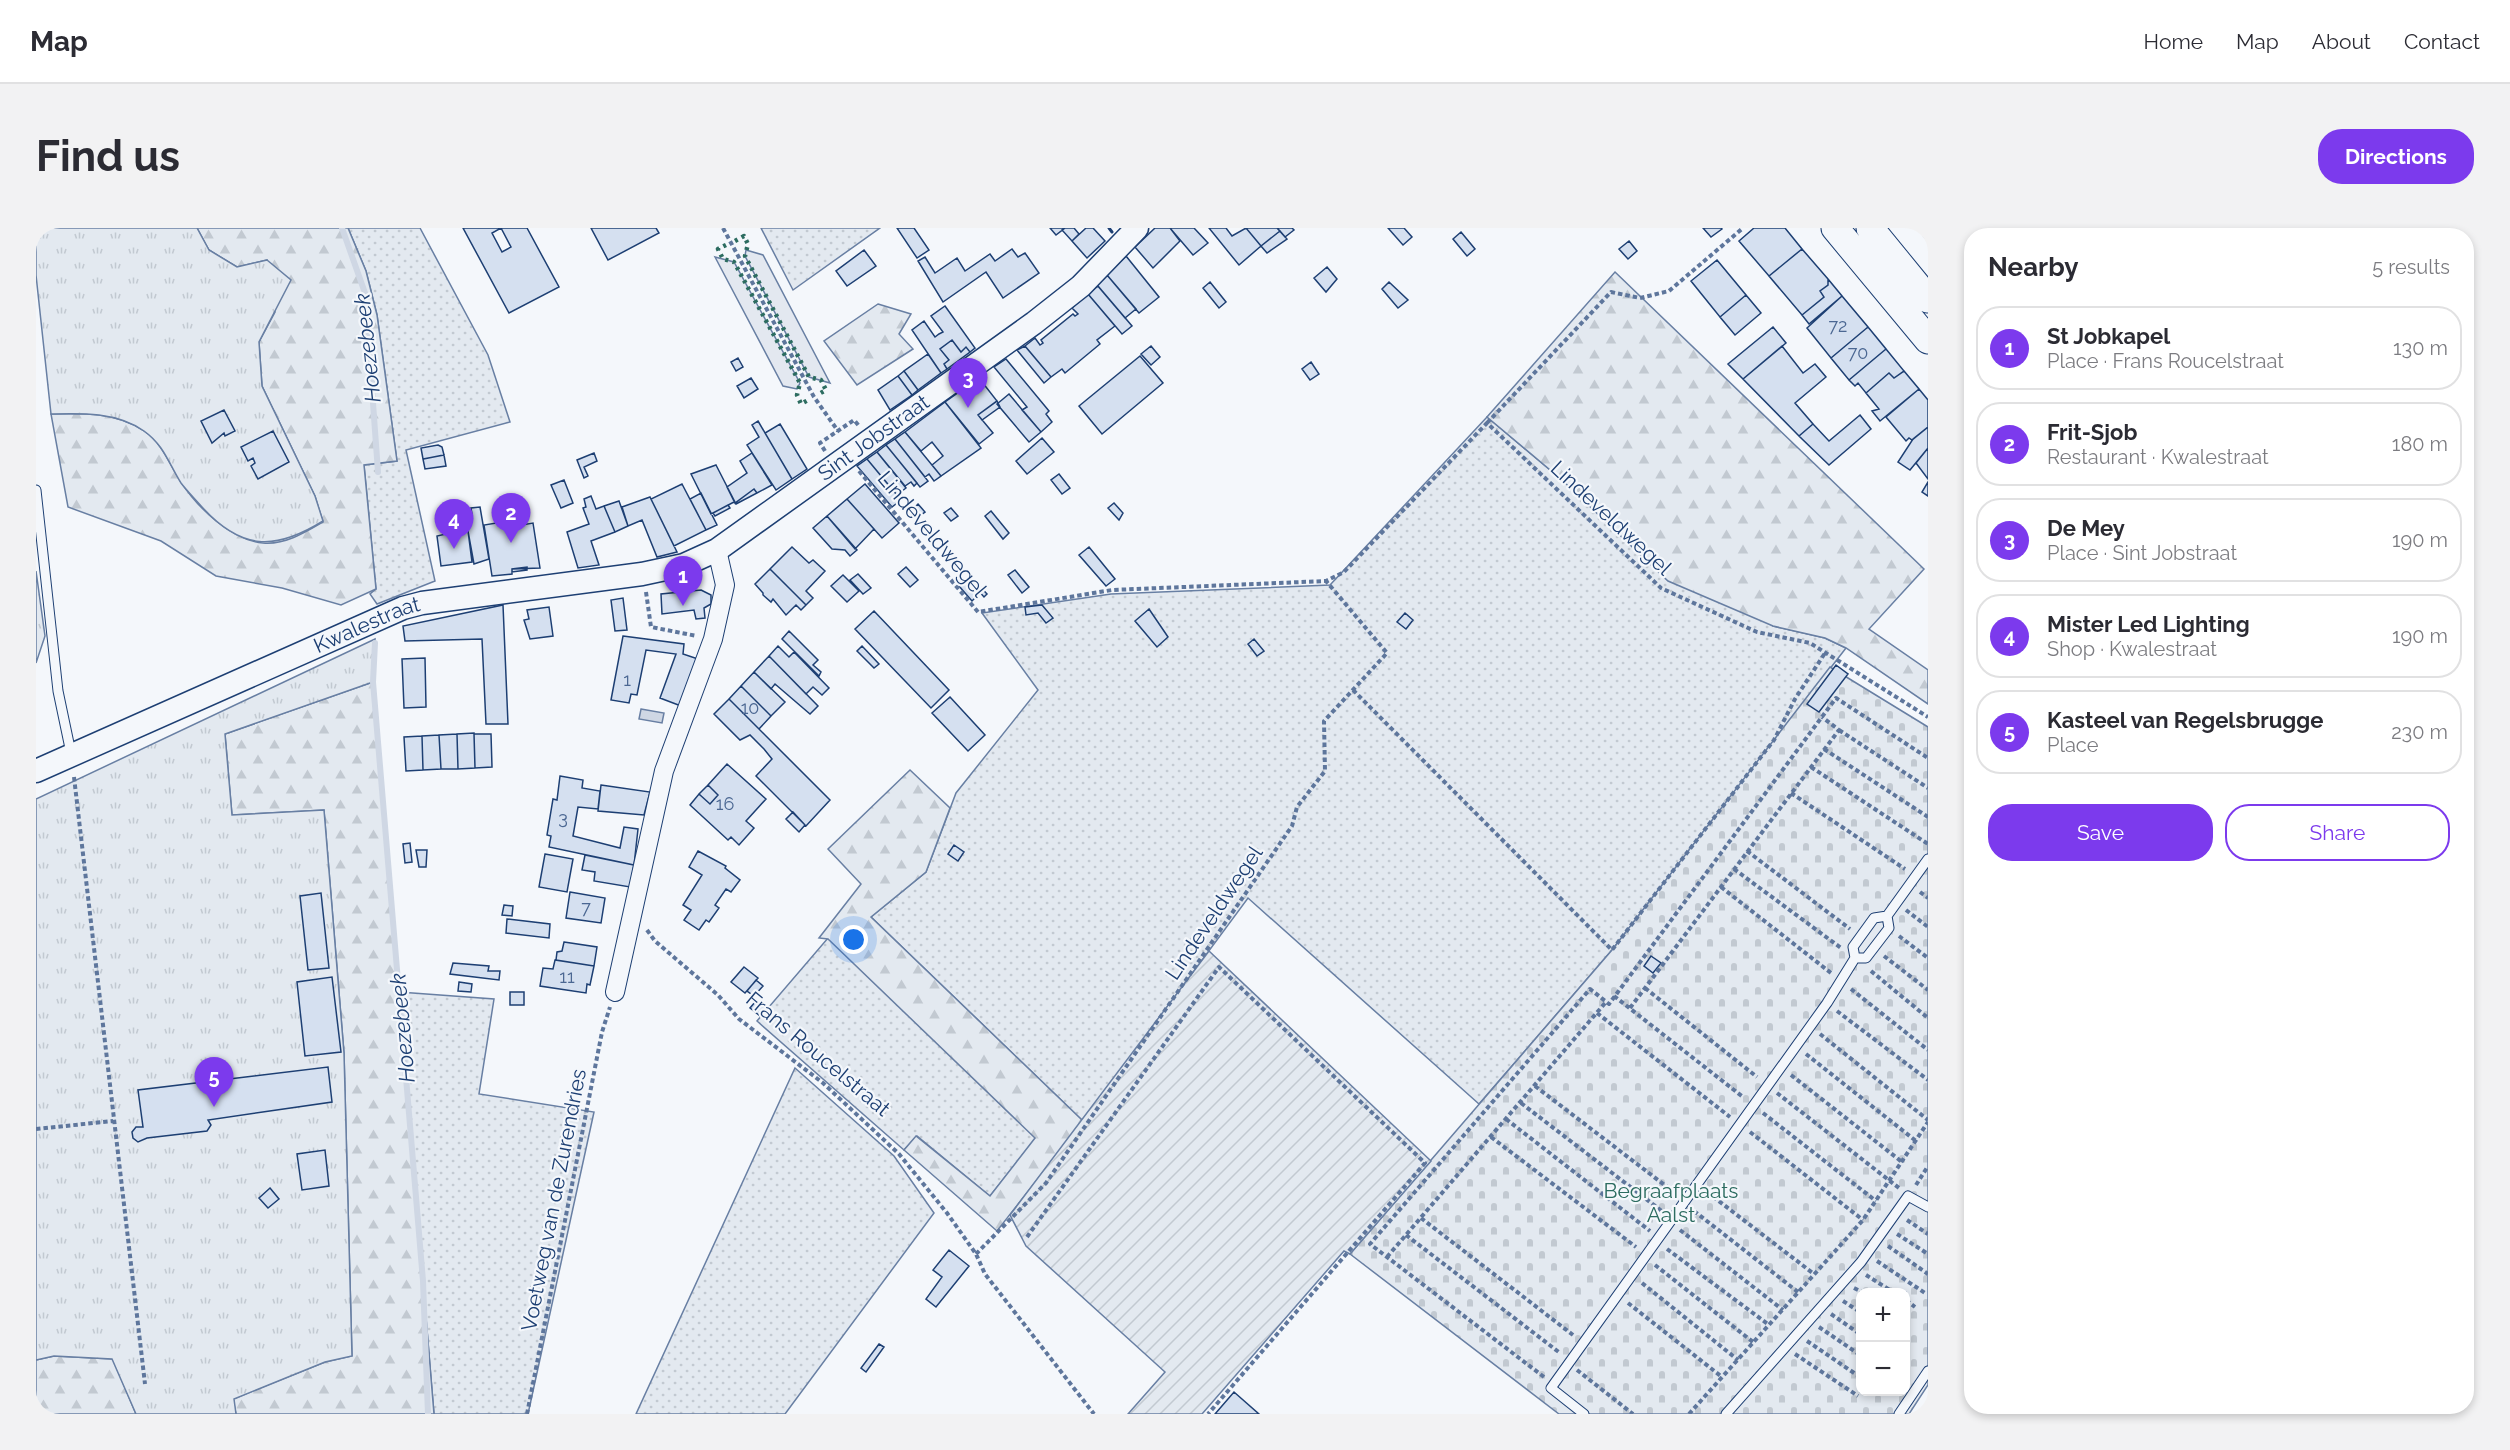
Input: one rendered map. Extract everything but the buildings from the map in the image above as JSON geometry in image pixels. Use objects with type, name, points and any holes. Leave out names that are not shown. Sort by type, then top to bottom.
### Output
[{"type":"main road","points":[[1835,228],[1928,340]]},
{"type":"main road","points":[[1870,228],[1928,299]]},
{"type":"street","name":"Sint Jobstraat","points":[[717,550],[1081,286],[1137,228]]},
{"type":"street","name":"Kwalestraat","points":[[36,771],[71,753],[403,608],[423,603],[642,574],[684,565],[717,550]]},
{"type":"street","points":[[615,992],[664,771],[714,639],[725,585],[717,550]]},
{"type":"lane","points":[[36,490],[58,691],[71,753]]},
{"type":"lane","points":[[1855,958],[1866,958],[1889,928],[1887,916],[1928,860]]},
{"type":"lane","points":[[1584,1414],[1551,1388],[1827,1003],[1855,958],[1853,947],[1860,937],[1874,918],[1887,916]]},
{"type":"lane","points":[[1726,1414],[1856,1268],[1908,1196],[1928,1207]]},
{"type":"lane","points":[[1899,1414],[1928,1371]]},
{"type":"path","points":[[723,228],[814,397],[838,431]]},
{"type":"path","points":[[1326,581],[1344,572],[1611,292],[1640,298],[1669,291],[1743,228]]},
{"type":"path","name":"Lindeveldwegel","points":[[1487,423],[1661,588],[1757,632],[1810,643],[1928,717]]},
{"type":"path","name":"Lindeveldwegel","points":[[846,457],[978,612],[1112,590],[1326,581],[1387,653],[1324,721],[1325,771],[1297,807],[1292,826],[1046,1183],[976,1254]]},
{"type":"path","points":[[642,574],[651,627],[714,639]]},
{"type":"path","points":[[1353,690],[1612,950],[1774,740],[1795,699],[1824,653]]},
{"type":"path","points":[[1554,1385],[1370,1244],[1590,989],[1609,1004],[1836,699],[1928,758]]},
{"type":"path","points":[[1821,717],[1928,788]]},
{"type":"path","points":[[1630,1008],[1839,730]]},
{"type":"path","points":[[1824,749],[1928,817]]},
{"type":"path","points":[[71,753],[145,1384]]},
{"type":"path","points":[[1811,767],[1928,844]]},
{"type":"path","points":[[1791,793],[1915,876]]},
{"type":"path","points":[[1748,851],[1860,937]]},
{"type":"path","points":[[1734,869],[1855,958],[1928,1018]]},
{"type":"path","points":[[1721,887],[1928,1050]]},
{"type":"path","points":[[1896,902],[1928,927]]},
{"type":"path","name":"Frans Roucelstraat","points":[[633,910],[655,941],[718,995],[739,1019],[823,1083],[899,1154],[976,1254],[985,1274],[1094,1414]]},
{"type":"path","points":[[1889,928],[1928,958]]},
{"type":"path","points":[[1874,948],[1928,990]]},
{"type":"path","points":[[1027,1237],[1219,967],[1425,1162],[1208,1414]]},
{"type":"path","points":[[1645,988],[1889,1180]]},
{"type":"path","name":"Voetweg van de Zurendries","points":[[527,1414],[602,1032],[615,992]]},
{"type":"path","points":[[1614,996],[1876,1201]]},
{"type":"path","points":[[1387,1257],[1606,1002]]},
{"type":"path","points":[[1827,1003],[1928,1080]]},
{"type":"path","points":[[1597,1013],[1863,1220]]},
{"type":"path","points":[[1689,1414],[1863,1220],[1928,1121],[1810,1026]]},
{"type":"path","points":[[1796,1047],[1916,1141]]},
{"type":"path","points":[[1781,1067],[1902,1162]]},
{"type":"path","points":[[1535,1086],[1798,1292]]},
{"type":"path","points":[[1521,1103],[1783,1310]]},
{"type":"path","points":[[1506,1119],[1769,1325]]},
{"type":"path","points":[[36,1130],[113,1121]]},
{"type":"path","points":[[1491,1137],[1753,1342]]},
{"type":"path","points":[[1908,1196],[1928,1166]]},
{"type":"path","points":[[1697,1185],[1814,1274]]},
{"type":"path","points":[[1896,1213],[1928,1234]]},
{"type":"path","points":[[1421,1218],[1584,1343]]},
{"type":"path","points":[[1886,1227],[1928,1254]]},
{"type":"path","points":[[1406,1236],[1570,1362],[1633,1414]]},
{"type":"path","points":[[1877,1239],[1928,1274]]},
{"type":"path","points":[[1867,1254],[1925,1293]]},
{"type":"path","points":[[1856,1268],[1886,1288]]},
{"type":"path","points":[[1632,1275],[1738,1360]]},
{"type":"path","points":[[1832,1294],[1856,1309]]},
{"type":"path","points":[[1618,1295],[1722,1377]]},
{"type":"path","points":[[1910,1304],[1915,1307]]},
{"type":"path","points":[[1820,1307],[1856,1331]]},
{"type":"path","points":[[1808,1320],[1856,1352]]},
{"type":"path","points":[[1796,1334],[1856,1374]]},
{"type":"path","points":[[1784,1347],[1856,1395]]},
{"type":"green space","points":[[36,228],[197,228],[209,250],[237,267],[267,260],[291,280],[259,342],[262,386],[315,496],[323,521],[289,538],[259,541],[245,538],[231,532],[202,507],[181,483],[157,442],[144,431],[111,417],[51,414],[36,275]]},
{"type":"green space","points":[[197,228],[348,228],[366,271],[377,315],[397,461],[364,465],[376,589],[341,605],[282,588],[216,576],[161,541],[68,507],[51,414],[111,417],[123,420],[144,431],[161,448],[196,502],[227,529],[251,541],[279,542],[295,537],[323,522],[315,496],[262,386],[259,342],[275,312],[267,260],[237,267],[209,250]]},
{"type":"green space","points":[[348,228],[420,228],[488,355],[510,422],[406,450],[435,581],[377,604],[370,594],[376,589],[364,465],[397,461],[377,315],[366,271]]},
{"type":"green space","points":[[761,228],[880,228],[793,290]]},
{"type":"green space","points":[[1615,272],[1924,569],[1869,629],[1928,670],[1928,704],[1846,648],[1825,638],[1773,626],[1668,581],[1562,480],[1487,417]]},
{"type":"green space","points":[[878,304],[911,314],[899,334],[913,349],[857,385],[824,341]]},
{"type":"green space","points":[[1487,417],[1562,480],[1773,626],[1825,638],[1846,648],[1612,950],[1479,1104],[1248,898],[1083,1121],[871,917],[926,872],[956,793],[1038,690],[982,613],[1111,594],[1330,585]]},
{"type":"green space","points":[[36,571],[45,636],[36,663]]},
{"type":"green space","points":[[375,639],[373,682],[225,734],[232,815],[324,810],[344,1053],[352,1356],[325,1362],[234,1399],[236,1414],[136,1414],[112,1359],[54,1356],[36,1360],[36,799]]},
{"type":"green space","name":"Begraafplaats Aalst","points":[[1830,667],[1928,727],[1928,1385],[1909,1414],[1559,1414],[1350,1254],[1612,950]]},
{"type":"green space","points":[[373,682],[434,1414],[236,1414],[233,1399],[325,1362],[352,1356],[344,1053],[324,810],[232,815],[225,734]]},
{"type":"green space","points":[[910,770],[950,808],[926,872],[871,917],[1083,1121],[997,1231],[904,1150],[916,1136],[990,1196],[1035,1138],[828,939],[819,938],[861,884],[828,849]]},
{"type":"green space","points":[[828,938],[1036,1138],[990,1196],[917,1136],[904,1150],[757,1021]]},
{"type":"green space","points":[[1209,951],[1431,1161],[1350,1254],[1344,1251],[1202,1414],[1128,1414],[1165,1372],[1026,1246],[1010,1215]]},
{"type":"green space","points":[[399,992],[494,999],[479,1094],[594,1112],[528,1414],[434,1414]]},
{"type":"green space","points":[[795,1068],[894,1156],[934,1213],[785,1414],[636,1414]]},
{"type":"green space","points":[[54,1356],[113,1359],[136,1414],[36,1414],[36,1360]]},
{"type":"shaded area","points":[[746,250],[763,255],[830,383],[809,377],[745,256]]},
{"type":"shaded area","points":[[715,257],[734,262],[800,383],[797,389],[783,386]]},
{"type":"shaded area","points":[[641,709],[664,713],[662,723],[639,719]]},
{"type":"waterway","name":"Hoezebeek","points":[[342,228],[365,293],[378,472]]},
{"type":"waterway","name":"Hoezebeek","points":[[375,643],[373,682],[423,1281],[428,1414]]},
{"type":"hedge","points":[[735,241],[744,236],[748,244],[745,256],[809,377],[821,380],[826,390],[817,395]]},
{"type":"hedge","points":[[726,245],[718,249],[723,259],[734,262],[800,383],[797,395],[801,404],[810,399]]},
{"type":"wall","points":[[1109,228],[1112,232]]},
{"type":"place","name":"De Mey","points":[[968,408]]},
{"type":"place","name":"Frit-Sjob","points":[[511,543]]},
{"type":"place","name":"Mister Led Lighting","points":[[454,549]]},
{"type":"place","name":"St Jobkapel","points":[[683,606]]},
{"type":"place","name":"Kasteel van Regelsbrugge","points":[[214,1107]]}]
